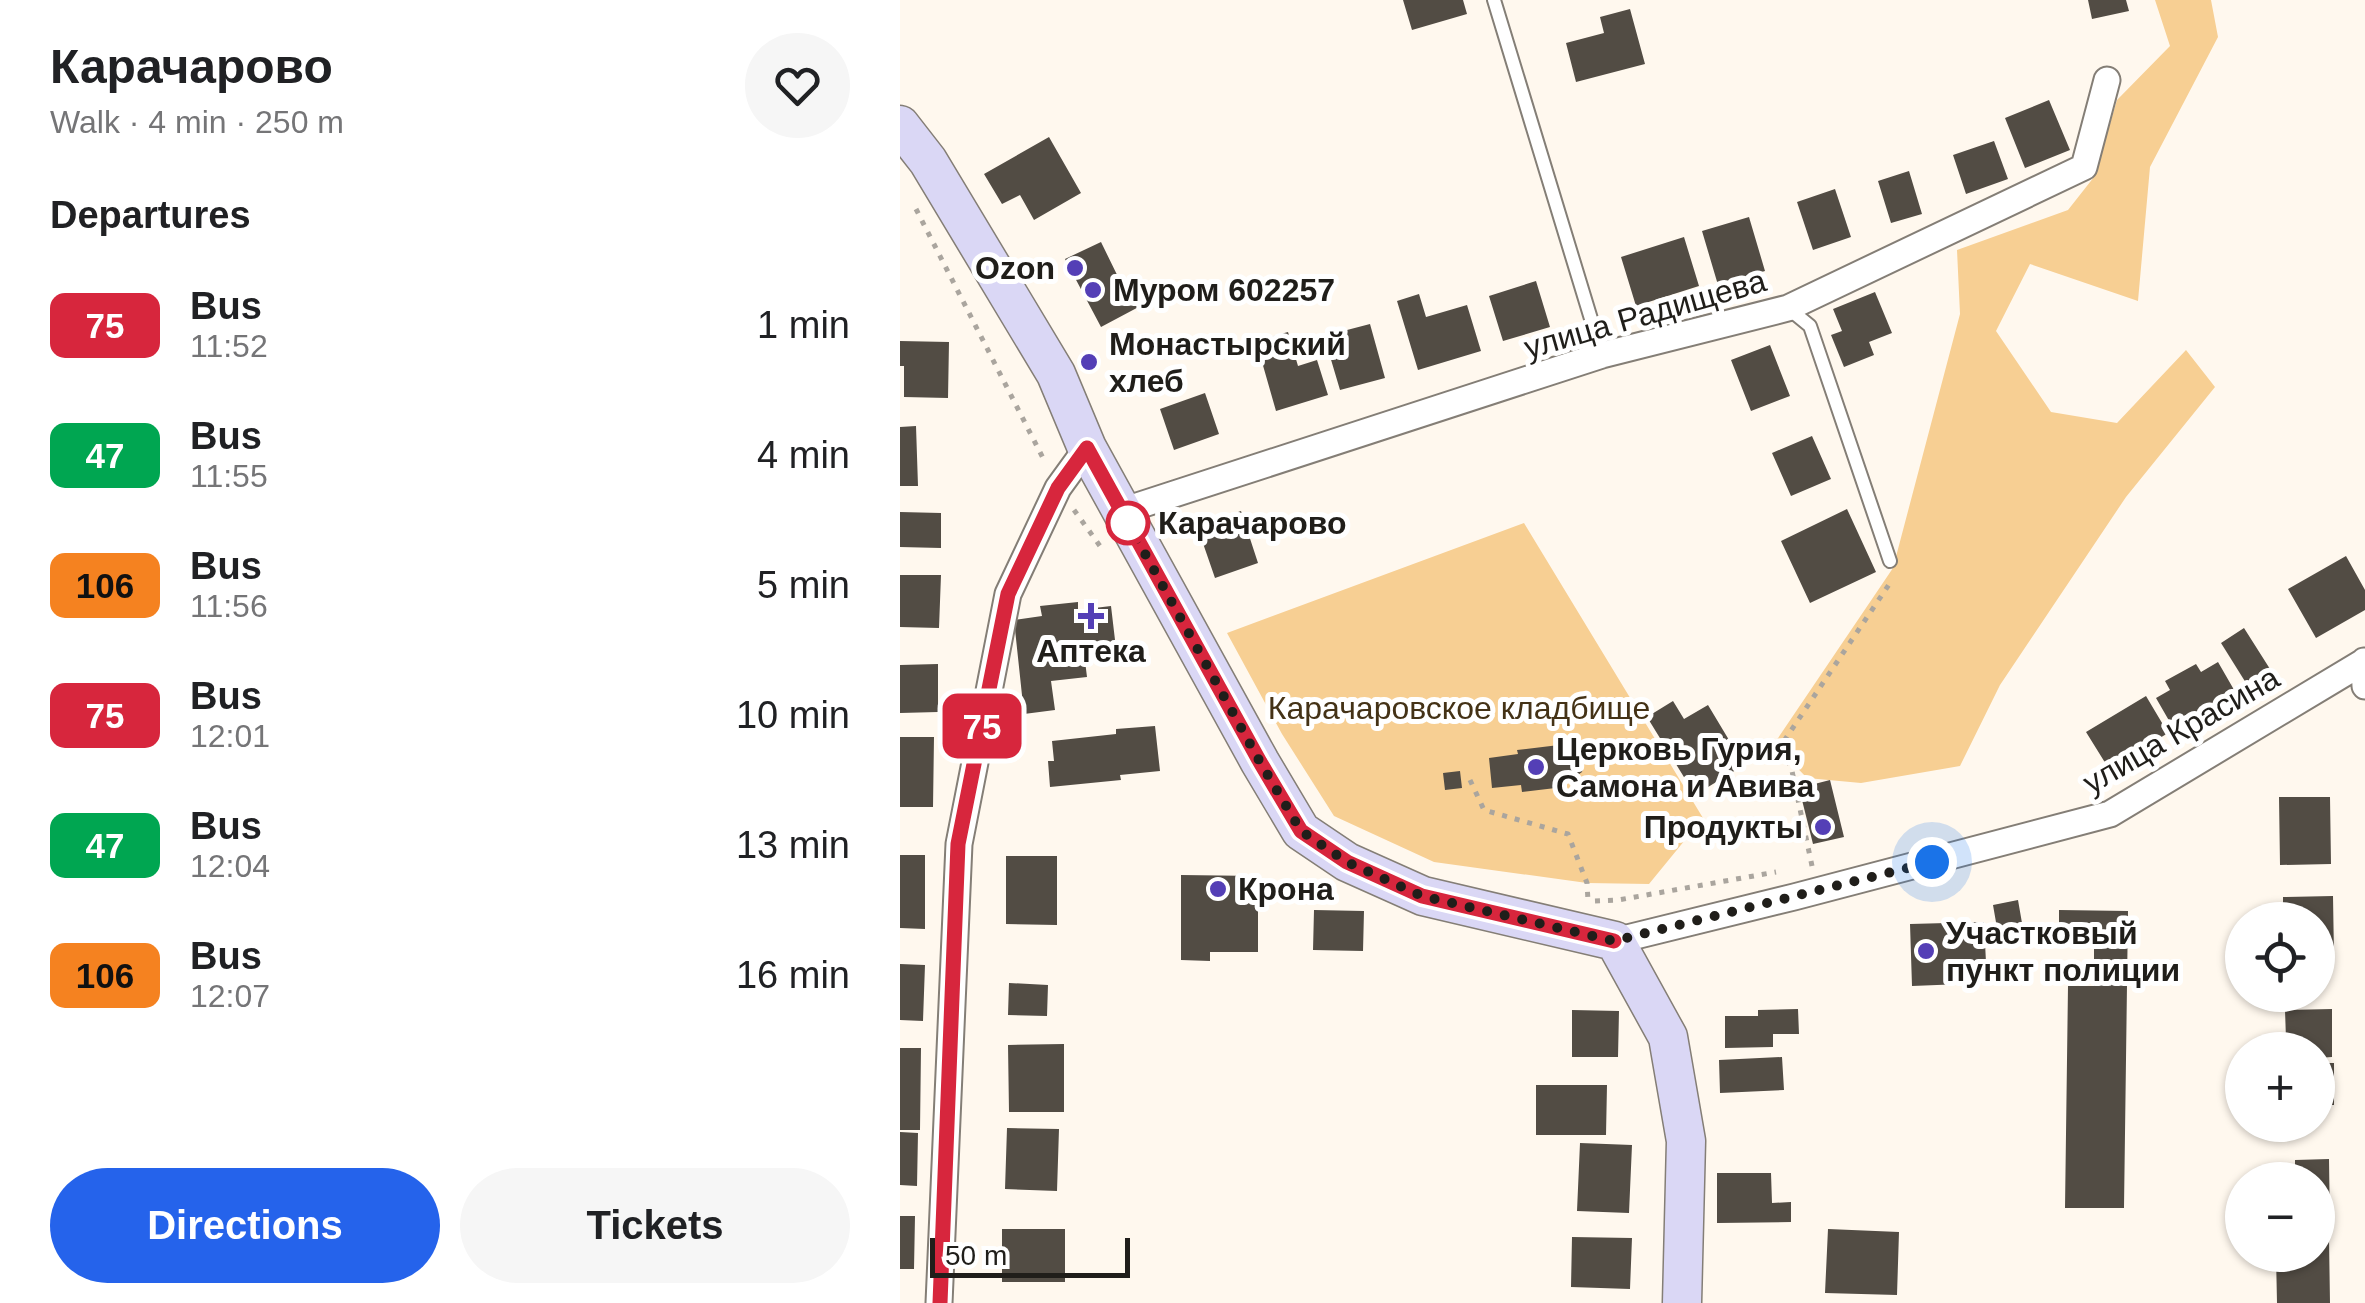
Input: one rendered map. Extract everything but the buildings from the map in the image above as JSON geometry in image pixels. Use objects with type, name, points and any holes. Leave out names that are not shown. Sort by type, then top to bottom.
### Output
[{"type":"street","name":"улица Радищева","points":[[1122,511],[1602,355],[1788,308],[2084,167],[2106,80]]},
{"type":"street","points":[[900,125],[928,161],[1056,374],[1087,448],[1301,831],[1347,862],[1422,896],[1614,941],[1668,1037],[1686,1141],[1682,1303]]},
{"type":"street","points":[[940,1303],[958,844],[1008,594],[1058,488],[1087,448]]},
{"type":"street","points":[[2364,661],[2365,686]]},
{"type":"street","name":"улица Красина","points":[[1614,941],[2110,814],[2364,661]]},
{"type":"lane","points":[[1494,0],[1602,355]]},
{"type":"lane","points":[[1788,308],[1810,326],[1890,561]]},
{"type":"path","points":[[1812,866],[1792,771],[1782,744],[1893,579],[1890,561]]},
{"type":"path","points":[[1470,780],[1484,810],[1568,834],[1587,883],[1588,902],[1792,870]]},
{"type":"green space","points":[[2155,0],[2211,0],[2218,37],[2150,167],[2138,301],[2030,264],[1996,331],[2051,412],[2117,423],[2186,350],[2215,387],[2126,497],[2000,685],[1960,766],[1861,783],[1807,778],[1774,744],[1893,568],[1960,314],[1957,250],[2068,210],[2094,177],[2117,100],[2170,46]]},
{"type":"green space","name":"Карачаровское кладбище","points":[[1524,523],[1703,818],[1649,884],[1587,883],[1434,862],[1334,816],[1282,734],[1227,633]]},
{"type":"bus line","name":"75","points":[[940,1303],[958,844],[1008,594],[1058,488],[1087,448],[1301,831],[1347,862],[1422,896],[1614,941]]},
{"type":"place","name":"Ozon","points":[[1075,268]]},
{"type":"place","name":"Муром 602257","points":[[1093,290]]},
{"type":"place","name":"Монастырский хлеб","points":[[1089,362]]},
{"type":"place","name":"Карачарово","points":[[1128,523]]},
{"type":"place","name":"Аптека","points":[[1091,616]]},
{"type":"place","name":"Церковь Гурия, Самона и Авива","points":[[1536,767]]},
{"type":"place","name":"Продукты","points":[[1823,827]]},
{"type":"place","name":"Крона","points":[[1218,889]]},
{"type":"place","name":"Участковый пункт полиции","points":[[1926,951]]},
{"type":"route","points":[[1128,523],[1301,831],[1347,862],[1422,896],[1614,941],[1932,862]]}]
